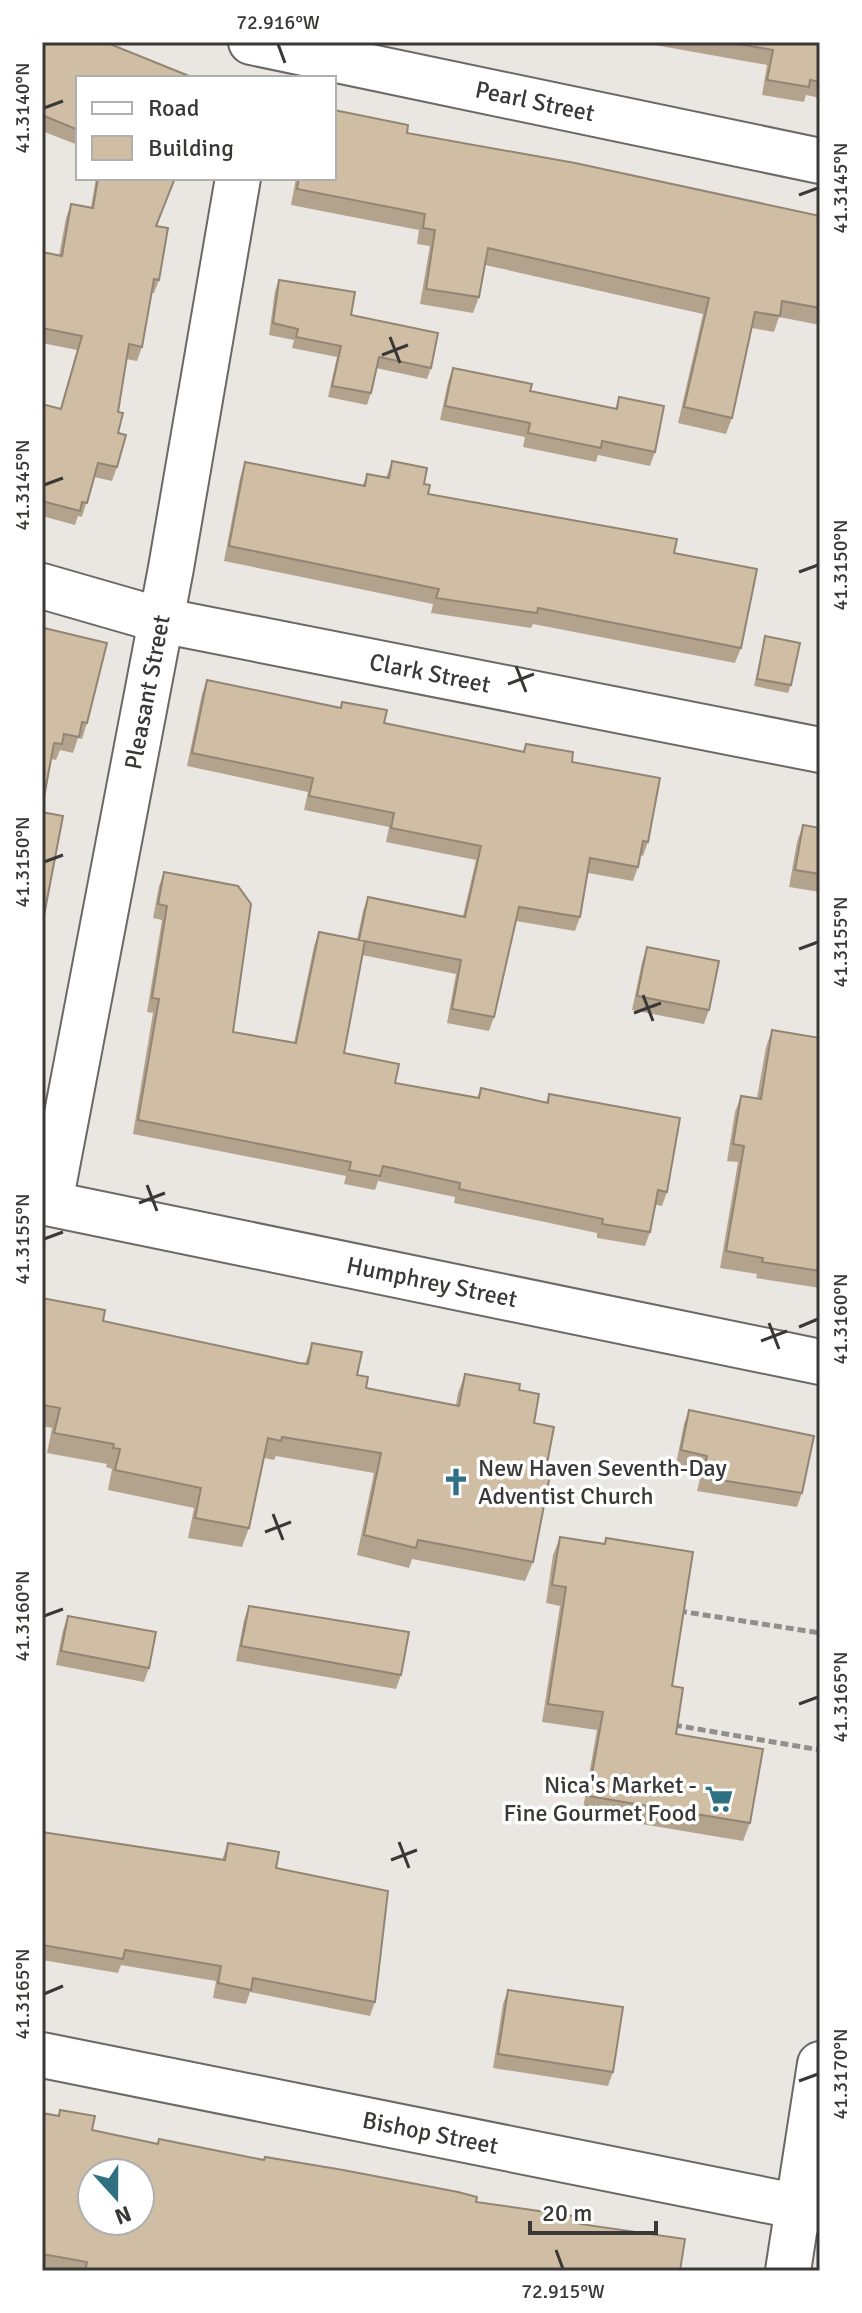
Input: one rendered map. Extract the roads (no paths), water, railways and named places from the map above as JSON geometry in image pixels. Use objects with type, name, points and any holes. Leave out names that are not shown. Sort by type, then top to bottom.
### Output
[{"type":"street","name":"Pearl Street","points":[[256,55],[820,161]]},
{"type":"street","name":"Pleasant Street","points":[[46,1202],[160,620],[238,180]]},
{"type":"street","name":"Clark Street","points":[[42,586],[160,620],[820,750]]},
{"type":"street","name":"Humphrey Street","points":[[46,1202],[820,1362]]},
{"type":"street","name":"Bishop Street","points":[[42,2055],[809,2210]]},
{"type":"street","points":[[788,2271],[809,2210],[820,2064]]},
{"type":"place","name":"New Haven Seventh-Day Adventist Church","points":[[456,1482]]},
{"type":"place","name":"Nica's Market - Fine Gourmet Food","points":[[719,1799]]}]
